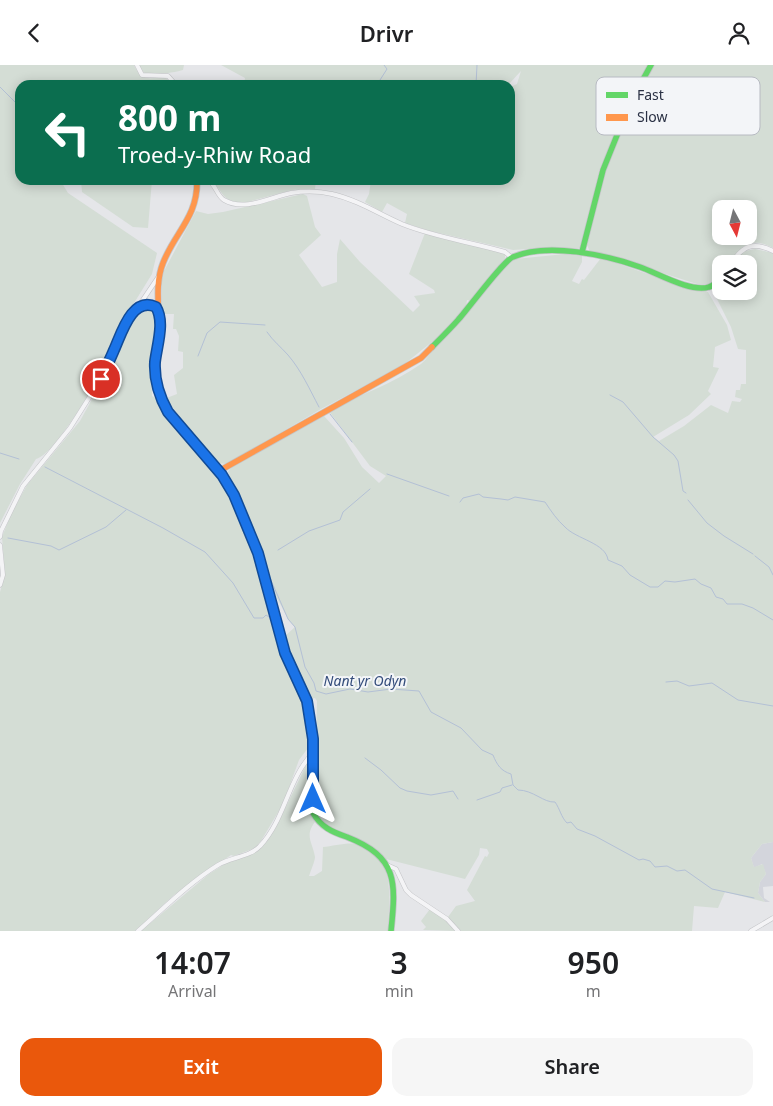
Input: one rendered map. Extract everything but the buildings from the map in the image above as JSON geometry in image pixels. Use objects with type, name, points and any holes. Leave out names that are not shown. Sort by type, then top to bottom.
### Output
[{"type":"street","points":[[137,65],[142,75],[168,76],[172,80]]},
{"type":"street","points":[[644,77],[651,65]]},
{"type":"street","points":[[582,252],[602,170],[617,135]]},
{"type":"street","points":[[0,537],[1,531],[23,486],[70,428],[101,379],[126,321],[136,310],[158,276],[166,258],[192,213],[198,195],[198,185]]},
{"type":"street","points":[[214,185],[223,199],[236,204],[254,203],[293,193],[320,192],[334,194],[362,203],[414,228],[505,252],[510,257]]},
{"type":"street","points":[[737,255],[741,250],[748,247],[758,246],[773,251]]},
{"type":"street","points":[[219,471],[421,358],[459,319],[510,257],[529,253],[582,252],[616,260],[689,286],[709,287],[712,285]]},
{"type":"street","points":[[158,276],[159,291],[156,307],[159,313],[159,330],[156,375],[162,401],[168,412],[219,471],[234,495],[252,539],[285,653],[307,701],[312,727],[313,813],[321,826],[371,847],[387,865],[392,885],[391,931]]},
{"type":"street","points":[[136,310],[149,305],[156,307]]},
{"type":"street","points":[[0,545],[2,575],[0,585]]},
{"type":"street","points":[[138,931],[188,887],[218,865],[259,847],[284,806],[302,763],[313,753]]},
{"type":"street","points":[[387,865],[396,869],[406,890],[411,895],[447,919],[458,931]]},
{"type":"street","points":[[751,931],[773,918]]},
{"type":"shaded area","points":[[0,65],[134,65],[143,77],[165,77],[168,80],[15,80],[15,185],[63,185],[68,193],[157,253],[152,274],[126,316],[122,318],[107,362],[95,384],[64,432],[44,455],[36,459],[20,484],[0,523]]},
{"type":"shaded area","points":[[139,65],[184,65],[183,70],[157,74],[143,72]]},
{"type":"shaded area","points":[[221,65],[649,65],[642,77],[596,77],[596,135],[615,135],[600,168],[581,248],[552,250],[541,248],[513,250],[430,231],[405,223],[407,214],[387,203],[382,212],[365,202],[370,185],[515,185],[515,85],[521,71],[513,80],[245,80],[245,78]]},
{"type":"shaded area","points":[[652,65],[773,65],[773,248],[758,243],[758,200],[712,200],[712,245],[747,245],[736,255],[712,255],[712,281],[708,284],[697,284],[590,252],[587,245],[603,174],[619,135],[760,135],[760,77],[646,77]]},
{"type":"shaded area","points":[[81,185],[152,185],[148,228],[133,227],[82,192]]},
{"type":"shaded area","points":[[215,185],[315,185],[315,189],[292,190],[244,203],[236,202],[224,196]]},
{"type":"shaded area","points":[[303,194],[307,196],[315,227],[321,235],[299,255],[322,287],[337,282],[337,254],[340,239],[360,262],[413,312],[420,305],[414,296],[435,293],[434,290],[409,274],[425,233],[505,254],[505,258],[471,301],[467,300],[466,307],[443,333],[402,366],[321,409],[227,464],[218,463],[196,442],[173,408],[164,399],[177,394],[174,375],[183,368],[183,352],[178,351],[179,336],[176,329],[173,329],[174,314],[162,314],[162,279],[164,271],[196,211],[208,214],[223,212]]},
{"type":"shaded area","points":[[755,249],[773,253],[773,842],[762,844],[751,858],[754,867],[763,864],[766,874],[760,882],[758,893],[765,902],[725,892],[718,908],[694,906],[692,931],[461,931],[448,917],[456,906],[475,901],[467,890],[485,856],[487,857],[489,853],[487,849],[480,848],[479,855],[465,879],[386,859],[364,841],[320,822],[315,812],[317,701],[315,698],[310,699],[289,652],[285,636],[295,627],[288,619],[276,596],[264,556],[228,472],[232,466],[324,416],[344,438],[362,467],[379,483],[386,476],[370,466],[328,410],[387,383],[421,364],[511,260],[515,259],[565,254],[582,256],[582,262],[572,281],[579,284],[601,258],[668,281],[708,292],[727,325],[731,340],[715,347],[713,367],[719,368],[708,391],[711,394],[689,415],[653,437],[659,441],[684,426],[711,405],[728,413],[732,401],[740,402],[742,399],[735,397],[736,390],[740,390],[741,384],[746,384],[746,350],[738,349],[731,327],[718,300],[757,300],[757,255],[739,255],[741,252]]},
{"type":"shaded area","points":[[152,308],[157,318],[151,372],[152,396],[157,399],[181,436],[223,482],[249,536],[276,638],[284,659],[303,695],[311,739],[308,748],[299,760],[283,804],[255,848],[234,856],[231,855],[174,895],[135,931],[0,931],[0,592],[5,575],[2,537],[11,514],[27,485],[80,421],[109,368],[129,320]]},
{"type":"shaded area","points":[[309,759],[311,808],[315,822],[310,831],[310,839],[315,857],[309,876],[314,876],[322,871],[323,847],[358,844],[371,849],[385,867],[388,880],[388,931],[141,931],[209,874],[228,862],[254,853],[262,847],[279,821]]},
{"type":"shaded area","points":[[773,842],[773,886],[763,887],[764,898],[770,902],[765,902],[758,893],[760,882],[766,874],[762,864],[754,868],[751,858],[762,844]]},
{"type":"shaded area","points":[[430,909],[449,923],[456,931],[423,930],[426,927],[421,921]]},
{"type":"waterway","points":[[380,80],[387,69],[384,65]]},
{"type":"waterway","points":[[476,80],[477,65]]},
{"type":"waterway","points":[[0,87],[15,102]]},
{"type":"waterway","points":[[198,356],[207,333],[220,322],[265,325]]},
{"type":"waterway","points":[[267,332],[297,367],[319,407]]},
{"type":"waterway","points":[[610,395],[623,402],[653,437],[674,455],[678,461],[683,491],[686,493]]},
{"type":"waterway","points":[[330,414],[352,442]]},
{"type":"waterway","name":"Nant yr Odyn","points":[[0,453],[19,459]]},
{"type":"waterway","name":"Nant yr Odyn","points":[[45,467],[205,552],[233,583],[254,618],[263,618],[266,615],[269,617]]},
{"type":"waterway","points":[[387,474],[449,496]]},
{"type":"waterway","points":[[278,550],[309,531],[340,520],[343,512],[370,489]]},
{"type":"waterway","points":[[460,502],[463,498],[479,494],[483,497],[508,500],[515,497],[545,502],[570,531],[602,549],[608,560],[622,566],[630,575],[650,587],[658,587],[665,581],[675,582],[695,579],[711,588],[716,597],[723,599],[727,604],[742,604],[773,620]]},
{"type":"waterway","points":[[688,500],[707,523],[753,554]]},
{"type":"waterway","points":[[8,538],[51,546],[59,550],[106,527],[126,510]]},
{"type":"waterway","points":[[755,556],[769,567],[773,575]]},
{"type":"waterway","name":"Nant yr Odyn","points":[[270,578],[288,619],[295,627],[305,667],[314,683],[316,691],[326,694],[350,689],[368,692],[391,689],[419,691],[431,712],[461,728],[482,750],[493,755],[500,767],[511,774],[513,785],[518,790],[529,792],[547,801],[555,802],[567,823],[571,822],[577,829],[595,836],[639,860],[650,861],[655,867],[667,866],[677,871],[685,870],[712,889],[754,898]]},
{"type":"waterway","points":[[666,682],[677,681],[689,686],[712,683],[738,700],[773,706]]},
{"type":"waterway","points":[[365,758],[400,788],[431,795],[453,791],[458,799]]},
{"type":"waterway","points":[[477,800],[500,792],[502,788],[512,785]]},
{"type":"traffic: fast","points":[[644,77],[651,65]]},
{"type":"traffic: fast","points":[[582,252],[603,170],[617,135]]},
{"type":"traffic: fast","points":[[432,347],[458,320],[508,260],[527,253],[560,250],[611,258],[640,267],[684,285],[702,288],[712,286]]},
{"type":"traffic: fast","points":[[254,546],[278,632],[310,716],[314,747],[313,813],[327,828],[364,845],[376,853],[385,863],[393,885],[391,931]]},
{"type":"traffic: slow","points":[[197,185],[194,204],[190,214],[168,252],[159,278],[159,335],[155,365],[157,388],[168,413],[229,487],[241,511],[254,546]]},
{"type":"traffic: slow","points":[[219,471],[421,358],[432,347]]},
{"type":"route","points":[[101,379],[126,321],[139,308],[149,305],[156,307],[159,313],[155,364],[157,389],[168,412],[222,475],[234,495],[258,553],[285,653],[307,701],[313,739],[313,799]]}]
